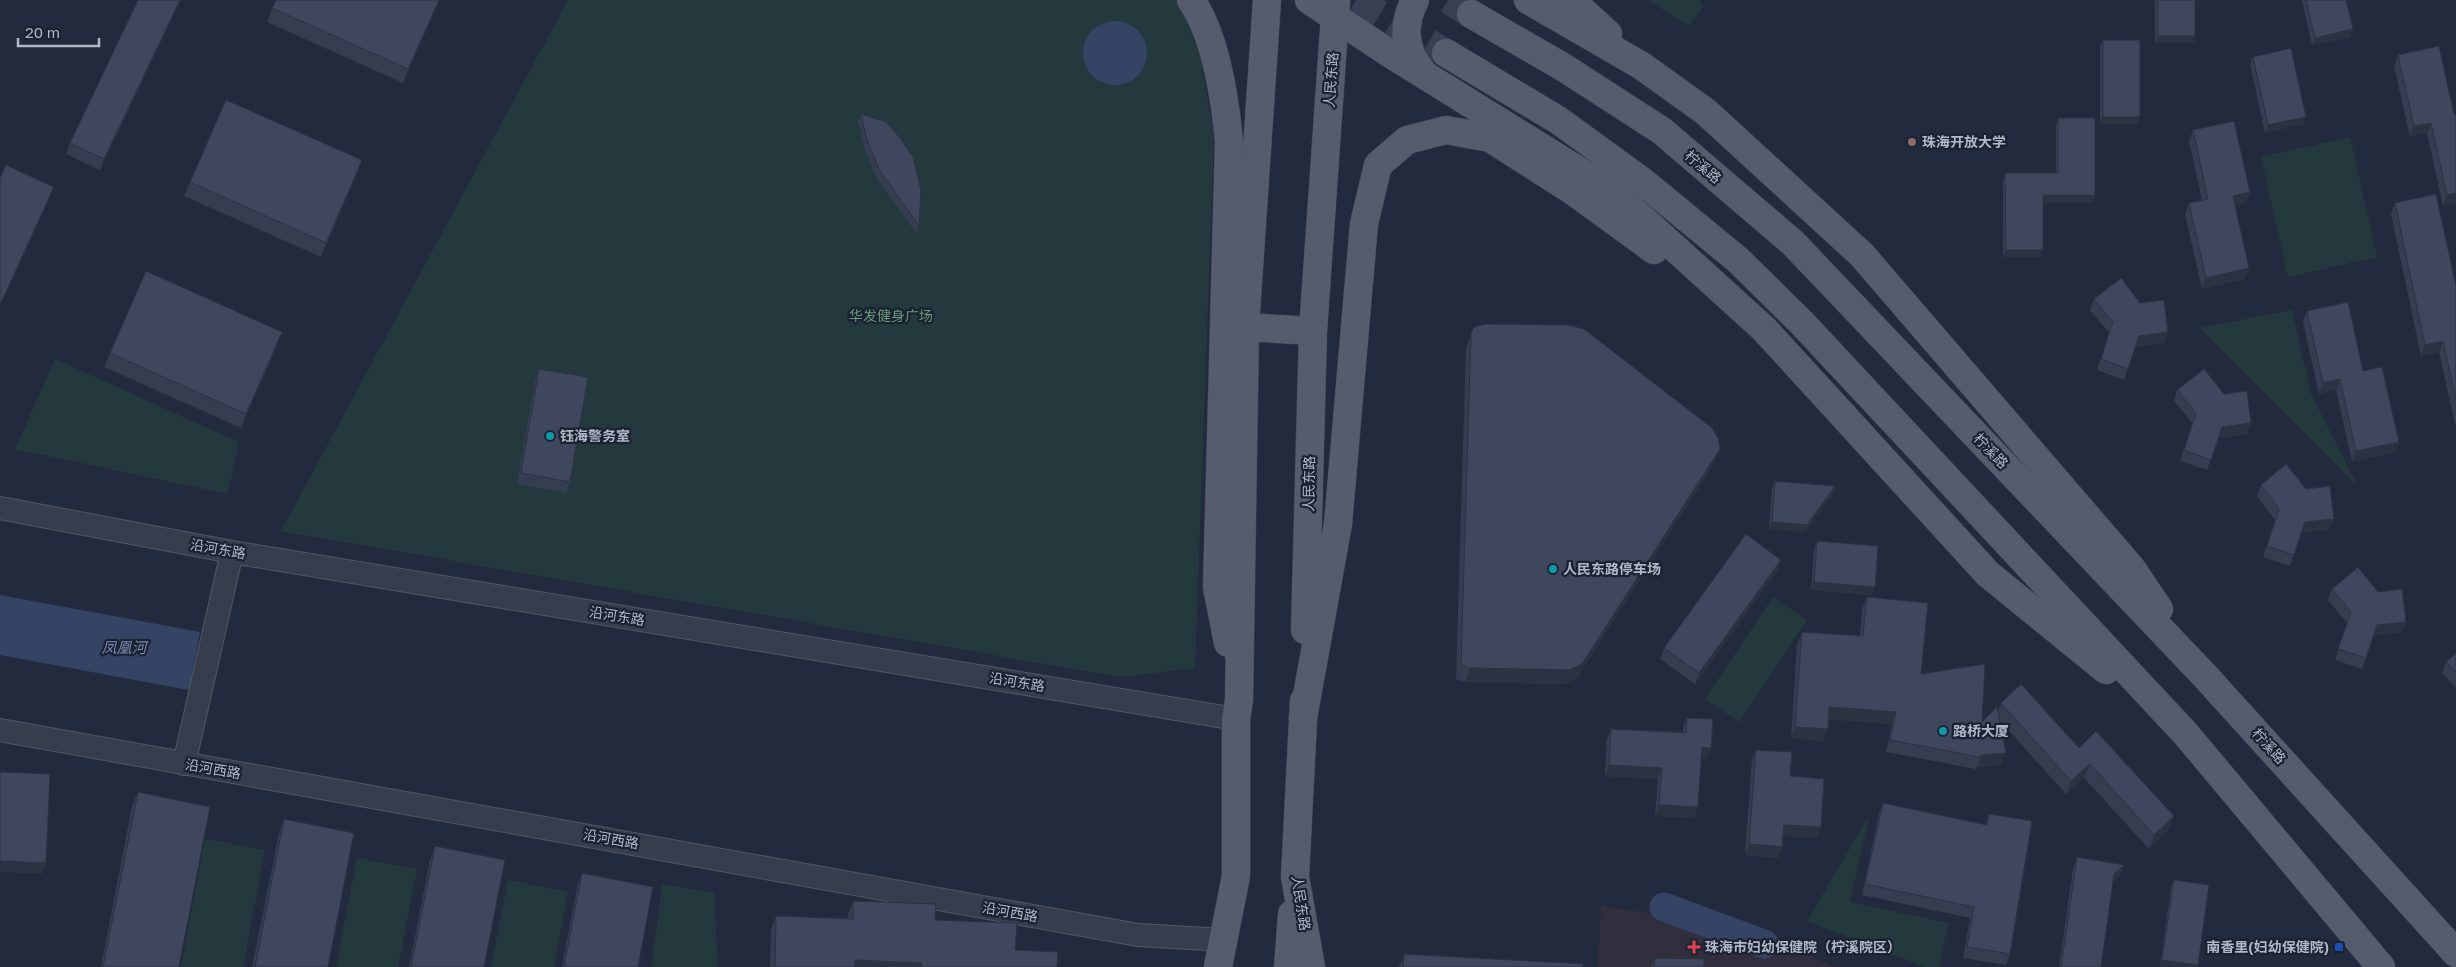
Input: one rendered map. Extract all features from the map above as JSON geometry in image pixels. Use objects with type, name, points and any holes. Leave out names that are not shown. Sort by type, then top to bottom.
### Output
[{"type":"main road","points":[[1191,0],[1199,12],[1224,89],[1229,141],[1217,587],[1237,709]]},
{"type":"main road","points":[[1238,967],[1236,876],[1237,709],[1245,327],[1267,0]]},
{"type":"main road","points":[[1309,0],[1336,8],[1427,76],[1613,192],[1764,329],[1988,574],[2185,733]]},
{"type":"main road","points":[[1415,0],[1408,18],[1407,44],[1412,60],[1427,76]]},
{"type":"main road","points":[[1528,0],[1642,66],[1706,112],[1862,255],[2132,569],[2205,676]]},
{"type":"main road","points":[[1571,0],[1642,66]]},
{"type":"main road","name":"人民东路","points":[[1312,967],[1294,877],[1303,718],[1313,331],[1336,8]]},
{"type":"main road","name":"柠溪路","points":[[1471,14],[1563,67],[1662,131],[1793,243],[2205,676],[2456,953]]},
{"type":"main road","points":[[1446,53],[1558,120],[1642,181],[1738,260],[1800,322],[2185,733],[2381,967]]},
{"type":"main road","points":[[1303,718],[1338,524],[1364,224],[1378,165],[1407,140],[1446,130],[1490,138],[1573,191],[1764,329]]},
{"type":"main road","points":[[1245,327],[1313,331]]},
{"type":"main road","points":[[1218,967],[1236,876]]},
{"type":"main road","points":[[1288,967],[1294,877]]},
{"type":"street","name":"沿河东路","points":[[0,508],[232,552],[1237,709]]},
{"type":"street","points":[[184,764],[232,552]]},
{"type":"street","name":"沿河西路","points":[[0,730],[1138,935],[1224,940]]},
{"type":"shaded area","name":"珠海市妇幼保健院（柠溪院区）","points":[[1601,906],[1742,927],[1835,967],[1598,967]]},
{"type":"green space","name":"华发健身广场","points":[[568,0],[1176,0],[1182,7],[1201,60],[1214,136],[1195,668],[1120,677],[281,531]]},
{"type":"green space","points":[[1648,0],[1699,0],[1704,5],[1689,26]]},
{"type":"green space","points":[[2350,137],[2377,257],[2288,277],[2261,157]]},
{"type":"green space","points":[[2292,310],[2311,394],[2358,487],[2200,328]]},
{"type":"green space","points":[[55,359],[239,442],[228,494],[15,449]]},
{"type":"green space","points":[[1773,597],[1807,620],[1739,722],[1705,699]]},
{"type":"green space","points":[[1869,816],[1850,902],[1948,923],[1939,967],[1925,967],[1807,921]]},
{"type":"green space","points":[[205,839],[265,850],[243,967],[181,967]]},
{"type":"green space","points":[[357,858],[417,869],[398,967],[336,967]]},
{"type":"green space","points":[[508,880],[568,892],[554,967],[491,967]]},
{"type":"green space","points":[[662,884],[714,893],[718,967],[652,967]]},
{"type":"water","points":[[1109,21],[1121,21],[1138,30],[1145,41],[1147,53],[1145,65],[1138,76],[1121,85],[1109,85],[1097,80],[1088,71],[1083,59],[1083,47],[1088,35],[1097,26]]},
{"type":"water","name":"凤凰河","points":[[0,595],[200,632],[189,690],[0,655]]},
{"type":"building","points":[[138,0],[180,0],[104,159],[70,143]]},
{"type":"building","points":[[276,0],[439,0],[408,69],[272,8]]},
{"type":"building","points":[[2158,0],[2195,0],[2195,36],[2158,36]]},
{"type":"building","points":[[2306,0],[2346,0],[2353,29],[2315,38]]},
{"type":"building","points":[[2103,40],[2140,40],[2140,117],[2103,117]]},
{"type":"building","points":[[2439,46],[2454,114],[2456,114],[2456,193],[2447,195],[2431,123],[2414,126],[2398,55]]},
{"type":"building","points":[[2291,48],[2306,117],[2268,125],[2253,57]]},
{"type":"building","points":[[226,100],[362,160],[326,243],[190,182]]},
{"type":"building","points":[[861,114],[886,122],[913,157],[921,190],[919,226],[879,169],[867,140]]},
{"type":"building","points":[[2058,118],[2095,118],[2095,195],[2043,195],[2043,250],[2006,250],[2005,173],[2058,173]]},
{"type":"building","points":[[2234,121],[2250,192],[2233,196],[2249,268],[2206,278],[2189,203],[2208,199],[2193,130]]},
{"type":"building","points":[[6,165],[54,187],[0,305],[0,178]]},
{"type":"building","points":[[2436,194],[2456,286],[2456,399],[2443,341],[2425,345],[2395,203]]},
{"type":"building","points":[[146,271],[282,332],[246,414],[110,353]]},
{"type":"building","points":[[2121,278],[2140,303],[2164,300],[2168,332],[2139,336],[2128,369],[2101,359],[2113,322],[2094,299]]},
{"type":"building","points":[[2348,302],[2363,371],[2382,367],[2399,442],[2356,451],[2340,379],[2323,383],[2307,311]]},
{"type":"building","name":"人民东路停车场","points":[[1486,324],[1568,325],[1584,329],[1712,428],[1718,438],[1720,449],[1582,664],[1570,670],[1470,668],[1461,665],[1471,333],[1474,327]]},
{"type":"building","name":"钰海警务室","points":[[539,369],[588,377],[570,482],[521,473]]},
{"type":"building","points":[[2204,369],[2224,394],[2247,391],[2251,423],[2222,427],[2211,460],[2184,450],[2196,413],[2177,390]]},
{"type":"building","points":[[2286,464],[2306,489],[2330,486],[2334,519],[2305,522],[2294,555],[2267,546],[2279,509],[2261,485]]},
{"type":"building","points":[[1775,481],[1835,486],[1807,525],[1772,522]]},
{"type":"building","points":[[1746,534],[1781,560],[1699,673],[1664,648]]},
{"type":"building","points":[[1817,541],[1878,546],[1875,587],[1814,582]]},
{"type":"building","points":[[2358,567],[2378,592],[2402,589],[2406,622],[2377,625],[2366,658],[2338,649],[2351,612],[2332,589]]},
{"type":"building","points":[[1867,597],[1928,603],[1921,674],[1985,664],[1982,722],[1997,707],[2006,753],[1981,755],[1980,757],[1890,740],[1896,712],[1829,707],[1828,729],[1795,727],[1802,632],[1863,636]]},
{"type":"building","points":[[2456,653],[2456,673],[2446,662]]},
{"type":"building","points":[[2021,684],[2079,748],[2096,731],[2174,816],[2154,835],[2090,764],[2071,781],[2001,703]]},
{"type":"building","points":[[1687,718],[1713,719],[1711,748],[1702,747],[1698,807],[1659,805],[1662,768],[1609,765],[1611,729],[1686,733]]},
{"type":"building","points":[[1756,750],[1792,752],[1790,776],[1824,779],[1821,827],[1784,825],[1782,847],[1749,844]]},
{"type":"building","points":[[0,772],[50,774],[46,863],[0,861]]},
{"type":"building","points":[[138,792],[210,807],[179,967],[103,967]]},
{"type":"building","points":[[1883,803],[1987,825],[1989,814],[2032,821],[2010,954],[1967,947],[1974,907],[1865,884]]},
{"type":"building","points":[[284,819],[354,833],[328,967],[255,967]]},
{"type":"building","points":[[435,846],[505,860],[484,967],[411,967]]},
{"type":"building","points":[[2077,857],[2124,865],[2114,874],[2101,967],[2061,967]]},
{"type":"building","points":[[582,873],[653,887],[638,967],[564,967]]},
{"type":"building","points":[[2174,880],[2209,885],[2198,965],[2162,960]]},
{"type":"building","points":[[853,901],[936,904],[935,920],[1017,923],[1015,950],[1058,952],[1057,967],[922,967],[922,963],[855,960],[855,967],[775,967],[776,916],[853,919]]},
{"type":"building","points":[[1404,954],[1583,964],[1582,967],[1403,967]]},
{"type":"building","points":[[1655,958],[1704,959],[1704,967],[1654,967]]},
{"type":"waterway","points":[[1664,907],[1764,944]]},
{"type":"tunnel","points":[[1356,0],[1446,53]]},
{"type":"tunnel","points":[[1448,0],[1471,14]]},
{"type":"place","name":"珠海开放大学","points":[[1912,142]]},
{"type":"place","name":"钰海警务室","points":[[550,436]]},
{"type":"place","name":"人民东路停车场","points":[[1553,569]]},
{"type":"place","name":"路桥大厦","points":[[1943,731]]},
{"type":"place","name":"珠海市妇幼保健院（柠溪院区）","points":[[1694,947]]},
{"type":"place","name":"南香里(妇幼保健院)","points":[[2339,947]]}]
